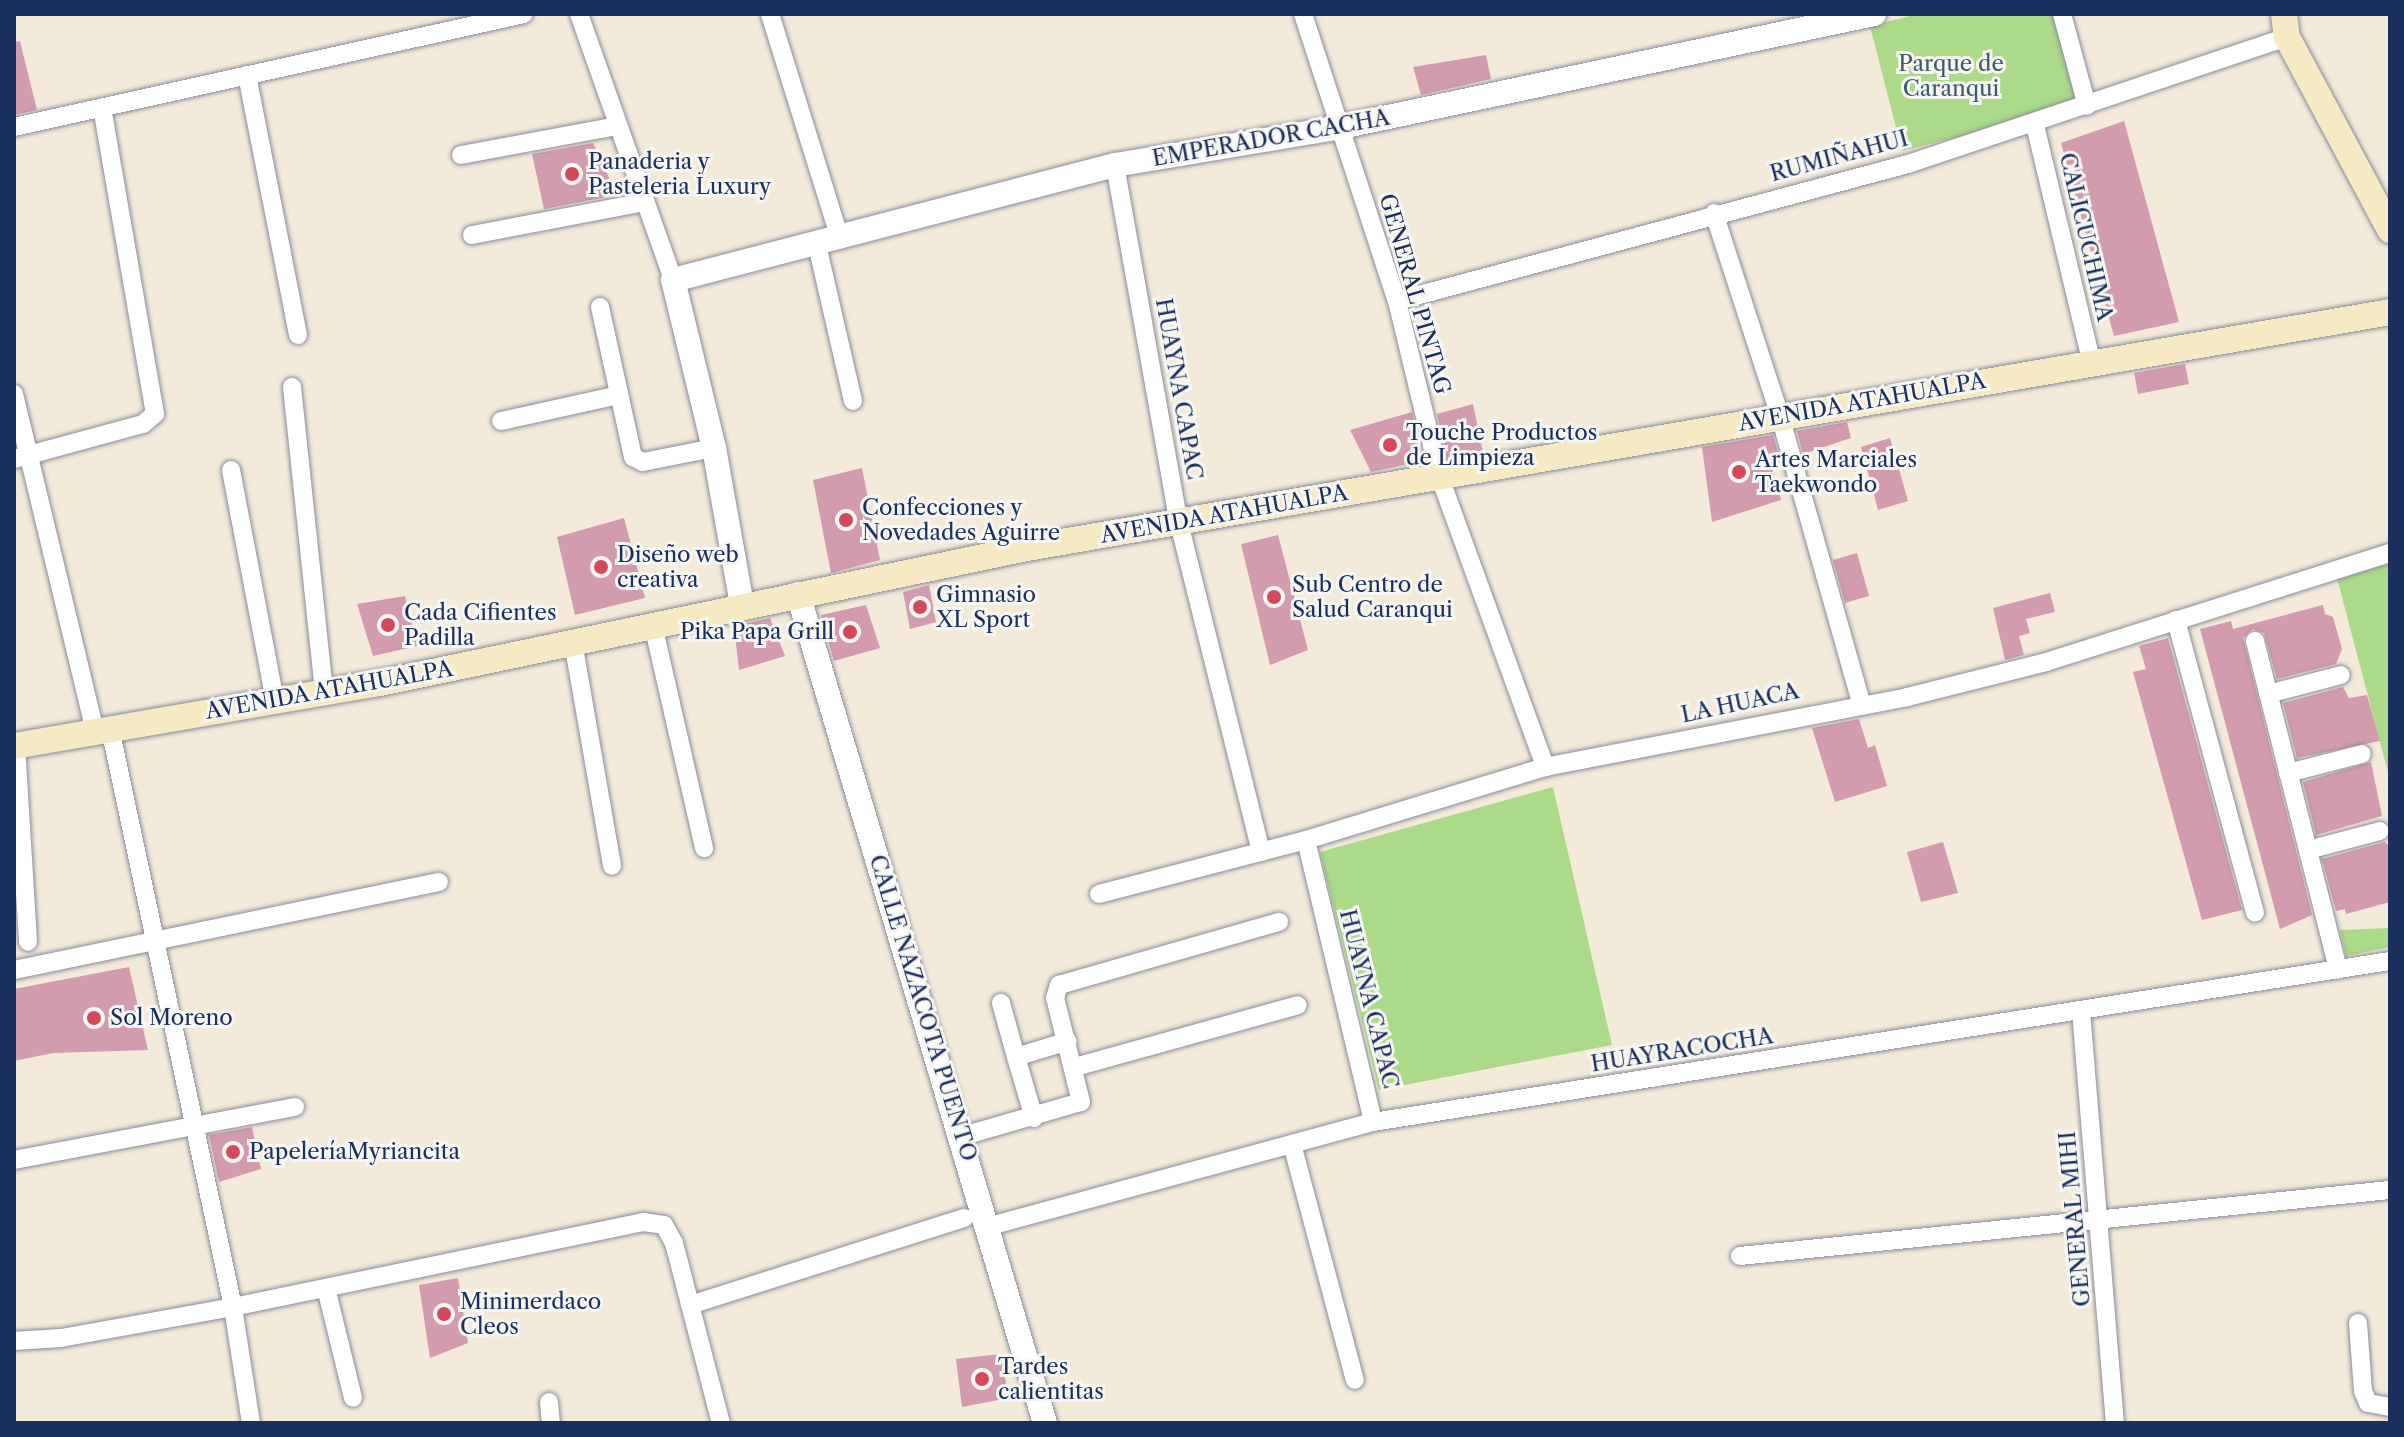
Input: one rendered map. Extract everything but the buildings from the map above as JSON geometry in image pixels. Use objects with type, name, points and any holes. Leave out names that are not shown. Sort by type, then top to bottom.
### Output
[{"type":"main road","points":[[2285,26],[2390,230]]},
{"type":"main road","name":"AVENIDA ATAHUALPA","points":[[15,745],[275,701],[798,594],[1439,475],[2091,360],[2390,312]]},
{"type":"street","points":[[14,127],[524,14]]},
{"type":"street","points":[[579,14],[673,280],[714,448],[742,605]]},
{"type":"street","points":[[770,14],[828,242],[853,401]]},
{"type":"street","name":"GENERAL PINTAG","points":[[1303,14],[1397,301],[1439,475],[1545,767]]},
{"type":"street","name":"EMPERADOR CACHA","points":[[673,280],[1115,165],[1341,127],[1874,14]]},
{"type":"street","points":[[2062,14],[2087,106]]},
{"type":"street","name":"RUMIÑAHUI","points":[[1397,301],[1714,213],[1908,164],[2035,125],[2285,26]]},
{"type":"street","points":[[247,75],[298,335]]},
{"type":"street","points":[[20,457],[143,424],[155,414],[102,108]]},
{"type":"street","name":"CALICUCHIMA","points":[[2035,125],[2091,360]]},
{"type":"street","points":[[461,155],[617,126]]},
{"type":"street","name":"HUAYNA CAPAC","points":[[1115,165],[1179,523],[1261,852]]},
{"type":"street","points":[[472,235],[645,202]]},
{"type":"street","points":[[1714,213],[1780,416],[1861,702]]},
{"type":"street","points":[[600,307],[633,457],[643,462],[714,448]]},
{"type":"street","points":[[292,387],[324,691]]},
{"type":"street","points":[[14,394],[20,457],[103,730],[156,943],[233,1307],[251,1423]]},
{"type":"street","points":[[501,421],[619,395]]},
{"type":"street","points":[[231,470],[275,701]]},
{"type":"street","name":"LA HUACA","points":[[1099,894],[1306,840],[1545,767],[1861,702],[1907,697],[2030,666],[2390,553]]},
{"type":"street","name":"CALLE NAZACOTA PUENTO","points":[[798,594],[990,1226],[1045,1423]]},
{"type":"street","points":[[2176,620],[2255,913]]},
{"type":"street","points":[[653,625],[704,848]]},
{"type":"street","points":[[2255,641],[2338,970]]},
{"type":"street","points":[[573,642],[612,866]]},
{"type":"street","points":[[2268,694],[2341,675]]},
{"type":"street","points":[[15,745],[28,942]]},
{"type":"street","points":[[2288,773],[2362,754]]},
{"type":"street","points":[[2308,850],[2380,831]]},
{"type":"street","name":"HUAYNA CAPAC","points":[[1306,840],[1373,1122]]},
{"type":"street","points":[[14,970],[439,882]]},
{"type":"street","points":[[963,1136],[1081,1102],[1075,1067],[1055,998],[1059,985],[1279,922]]},
{"type":"street","name":"HUAYRACOCHA","points":[[990,1226],[1373,1122],[2390,961]]},
{"type":"street","points":[[1001,1003],[1034,1118]]},
{"type":"street","points":[[1075,1067],[1298,1005]]},
{"type":"street","name":"GENERAL MIHI","points":[[2081,1011],[2115,1423]]},
{"type":"street","points":[[1016,1057],[1068,1041]]},
{"type":"street","points":[[14,1160],[295,1107]]},
{"type":"street","points":[[1292,1144],[1355,1380]]},
{"type":"street","points":[[1740,1256],[2099,1222],[2390,1190]]},
{"type":"street","points":[[690,1305],[965,1218]]},
{"type":"street","points":[[14,1341],[61,1338],[233,1307],[643,1222],[664,1225],[690,1305],[721,1423]]},
{"type":"street","points":[[326,1288],[353,1398]]},
{"type":"street","points":[[2358,1323],[2363,1391],[2368,1403],[2390,1407]]},
{"type":"street","points":[[549,1402],[551,1423]]},
{"type":"green space","name":"Parque de Caranqui","points":[[1918,14],[2059,14],[2083,105],[1902,151],[1870,26]]},
{"type":"green space","points":[[2390,564],[2390,780],[2337,578]]},
{"type":"green space","points":[[1553,787],[1612,1045],[1379,1090],[1320,852]]},
{"type":"green space","points":[[2390,928],[2390,947],[2346,956],[2340,930]]},
{"type":"place","name":"Panaderia y Pasteleria Luxury","points":[[572,174]]},
{"type":"place","name":"Touche Productos de Limpieza","points":[[1390,445]]},
{"type":"place","name":"Artes Marciales Taekwondo","points":[[1739,472]]},
{"type":"place","name":"Confecciones y Novedades Aguirre","points":[[846,520]]},
{"type":"place","name":"Diseño web creativa","points":[[601,567]]},
{"type":"place","name":"Sub Centro de Salud Caranqui","points":[[1274,597]]},
{"type":"place","name":"Gimnasio XL Sport","points":[[920,607]]},
{"type":"place","name":"Cada Cifientes Padilla","points":[[388,625]]},
{"type":"place","name":"Pika Papa Grill","points":[[850,632]]},
{"type":"place","name":"Sol Moreno","points":[[94,1018]]},
{"type":"place","name":"PapeleríaMyriancita","points":[[233,1152]]},
{"type":"place","name":"Minimerdaco Cleos","points":[[444,1314]]},
{"type":"place","name":"Tardes calientitas","points":[[982,1379]]}]
